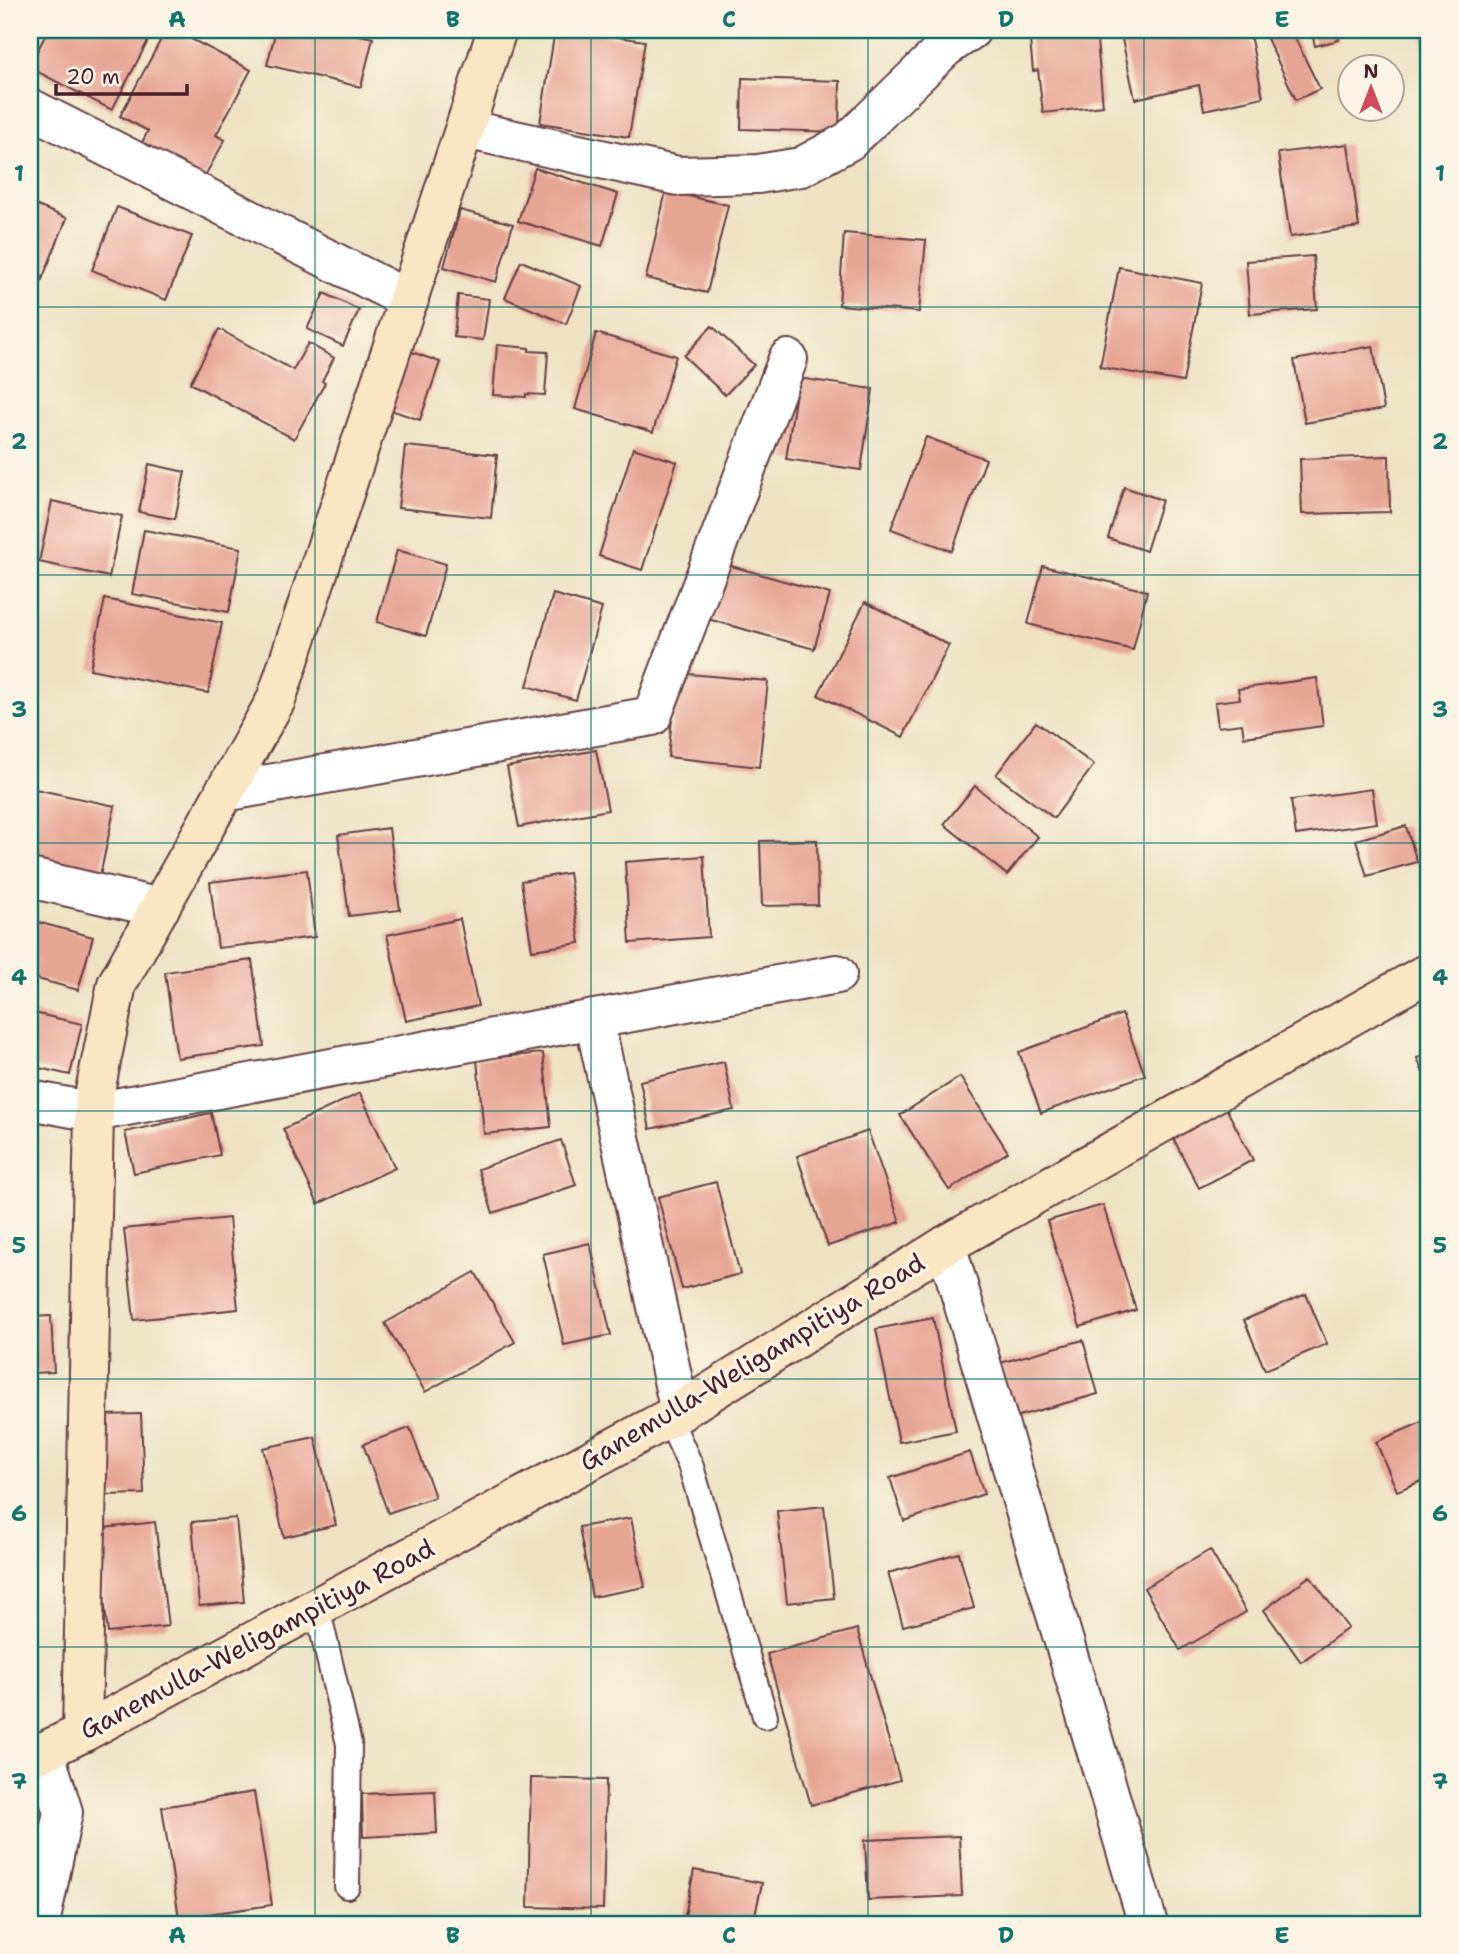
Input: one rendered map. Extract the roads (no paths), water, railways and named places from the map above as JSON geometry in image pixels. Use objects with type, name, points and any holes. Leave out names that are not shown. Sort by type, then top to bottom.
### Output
[{"type":"street","points":[[82,1733],[94,1112],[117,984],[276,699],[497,30]]},
{"type":"street","points":[[465,129],[678,176],[758,174],[801,167],[849,141],[945,48],[971,30]]},
{"type":"street","points":[[30,108],[409,300]]},
{"type":"street","points":[[224,792],[652,716],[788,359]]},
{"type":"street","points":[[30,878],[160,908]]},
{"type":"street","name":"Ganemulla-Weligampitiya Road","points":[[37,1755],[675,1415],[946,1245],[1429,972]]},
{"type":"street","points":[[30,1100],[94,1112],[837,974]]},
{"type":"street","points":[[594,1019],[675,1415]]},
{"type":"street","points":[[946,1245],[1148,1924]]},
{"type":"street","points":[[37,1755],[63,1812],[40,1924]]},
{"type":"lane","points":[[675,1415],[765,1716]]},
{"type":"lane","points":[[317,1607],[349,1744],[347,1886]]}]
